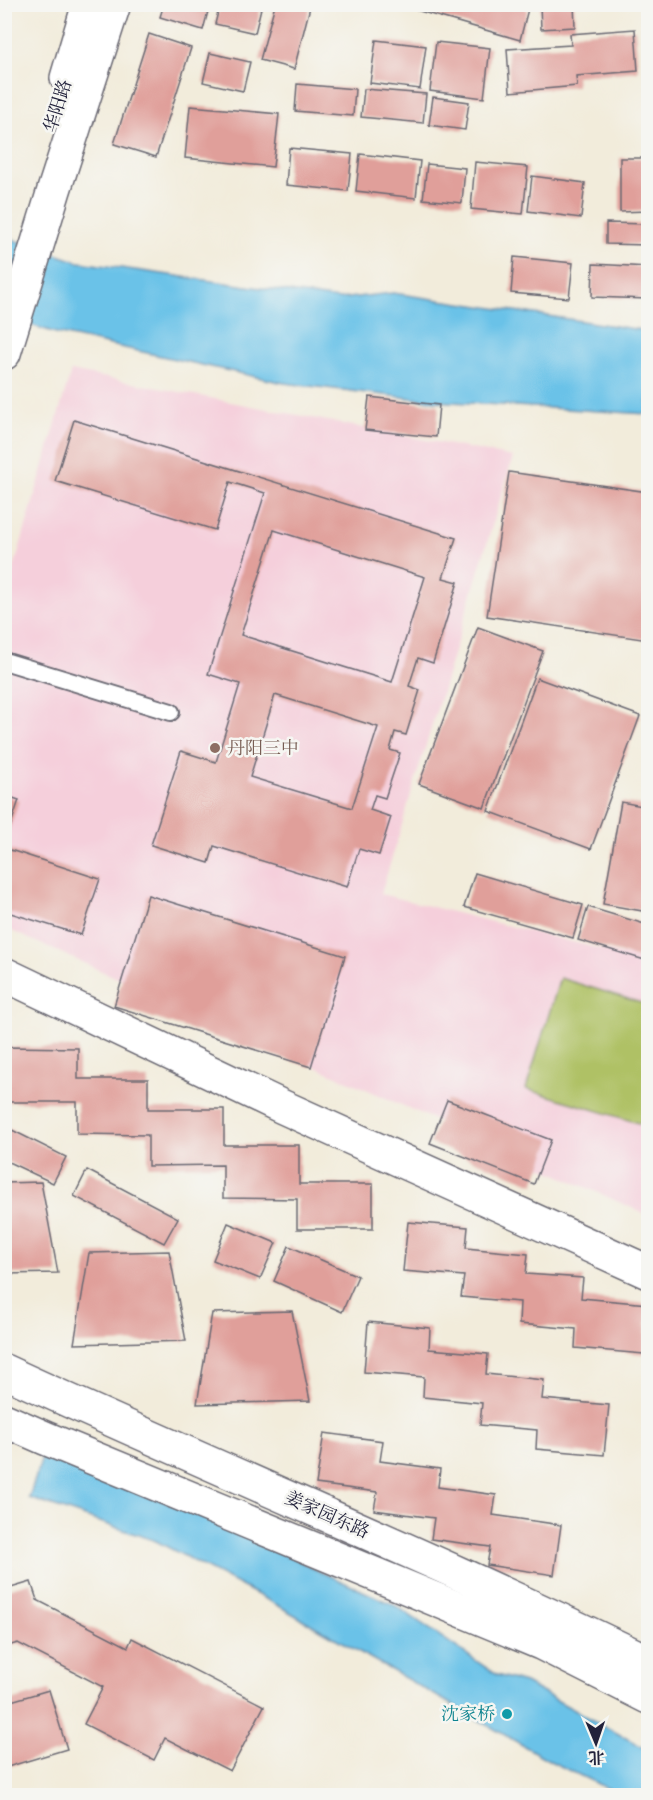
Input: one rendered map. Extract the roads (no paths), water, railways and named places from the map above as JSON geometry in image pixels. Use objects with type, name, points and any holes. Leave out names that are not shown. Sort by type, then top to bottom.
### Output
[{"type":"main road","name":"华阳路","points":[[38,208],[89,4]]},
{"type":"main road","points":[[4,286],[38,208],[114,4]]},
{"type":"main road","points":[[4,352],[38,208]]},
{"type":"main road","points":[[4,974],[283,1107],[648,1272]]},
{"type":"main road","name":"姜家园东路","points":[[4,1371],[550,1614],[648,1662]]},
{"type":"main road","name":"姜家园东路","points":[[4,1420],[541,1643],[648,1697]]},
{"type":"lane","points":[[4,661],[171,712]]},
{"type":"water","points":[[5,237],[79,262],[338,299],[393,293],[648,331],[648,414],[435,401],[284,383],[56,333],[5,317]]},
{"type":"water","points":[[43,1454],[252,1535],[310,1567],[396,1606],[497,1675],[525,1683],[648,1750],[648,1795],[621,1795],[552,1762],[279,1606],[156,1541],[29,1498]]},
{"type":"place","name":"丹阳三中","points":[[215,748]]},
{"type":"place","name":"沈家桥","points":[[507,1714]]}]
